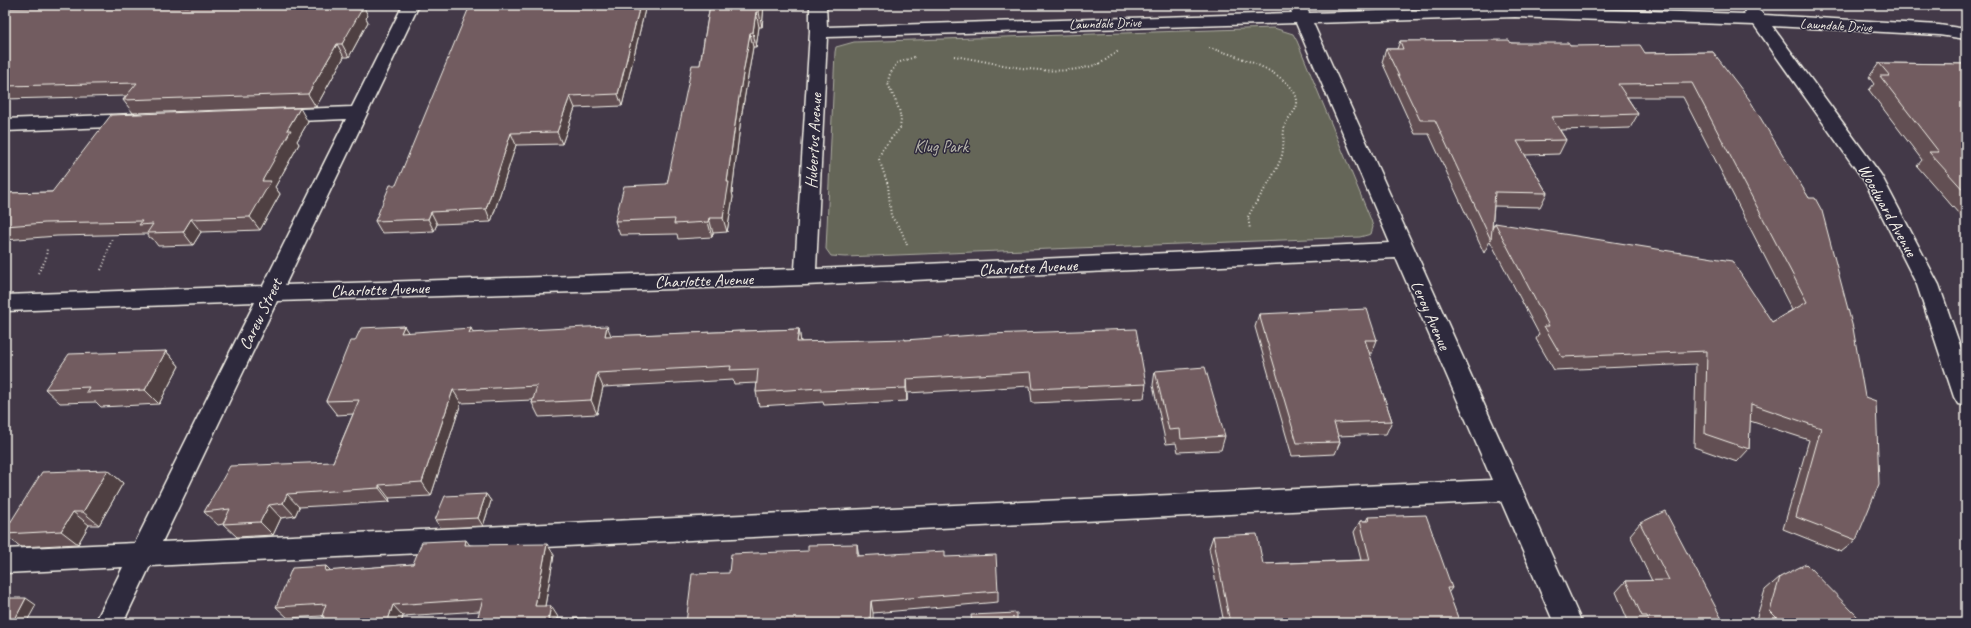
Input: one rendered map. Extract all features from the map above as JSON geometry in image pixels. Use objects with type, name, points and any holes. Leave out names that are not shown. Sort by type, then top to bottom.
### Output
[{"type":"street","name":"Carew Street","points":[[109,623],[411,5]]},
{"type":"street","name":"Hubertus Avenue","points":[[805,277],[818,32],[818,5]]},
{"type":"street","name":"Woodward Avenue","points":[[1744,5],[1759,20],[1874,180],[1928,285],[1966,397]]},
{"type":"street","name":"Lawndale Drive","points":[[818,32],[1300,11],[1515,12],[1759,20],[1939,30],[1966,34]]},
{"type":"street","name":"Leroy Avenue","points":[[1300,11],[1403,250],[1568,623]]},
{"type":"street","points":[[1939,30],[1966,24]]},
{"type":"street","points":[[260,116],[358,113]]},
{"type":"street","points":[[5,125],[157,120]]},
{"type":"street","name":"Charlotte Avenue","points":[[5,303],[270,293],[805,277],[1403,250]]},
{"type":"street","points":[[5,561],[1509,490]]},
{"type":"path","points":[[1204,48],[1229,53],[1263,67],[1280,78],[1293,91],[1296,97],[1297,104],[1285,126],[1284,146],[1281,159],[1248,217],[1250,233]]},
{"type":"path","points":[[948,56],[982,59],[1030,68],[1071,70],[1097,65],[1120,50]]},
{"type":"path","points":[[907,245],[901,230],[891,216],[888,185],[879,159],[882,150],[900,128],[901,120],[888,84],[889,76],[897,63],[920,56]]},
{"type":"green space","name":"Klug Park","points":[[1274,28],[1293,34],[1297,41],[1371,220],[1373,227],[1371,234],[1360,237],[845,257],[831,256],[826,249],[836,47],[854,42]]},
{"type":"building","points":[[257,5],[360,5],[358,9],[362,9],[342,44],[337,44],[308,94],[123,100],[137,83],[5,86],[5,8],[110,6],[107,8]]},
{"type":"building","points":[[472,5],[640,5],[618,94],[570,96],[557,132],[511,133],[486,209],[431,212],[428,219],[375,221],[390,185],[396,185],[468,10],[470,10]]},
{"type":"building","points":[[710,5],[760,5],[759,12],[756,12],[753,32],[750,33],[738,103],[727,182],[729,182],[723,218],[709,218],[708,222],[674,224],[675,219],[615,221],[624,186],[667,184],[692,65],[700,65]]},
{"type":"building","points":[[1509,40],[1511,43],[1568,43],[1570,46],[1640,45],[1645,53],[1713,52],[1749,99],[1809,198],[1815,198],[1822,211],[1853,328],[1865,397],[1876,401],[1879,484],[1856,540],[1796,517],[1821,428],[1751,404],[1749,449],[1705,434],[1707,351],[1562,357],[1544,326],[1549,326],[1495,223],[1732,261],[1772,322],[1807,302],[1692,83],[1618,84],[1638,114],[1551,117],[1566,140],[1517,141],[1547,193],[1495,192],[1491,240],[1435,120],[1420,120],[1386,49],[1403,49],[1400,41]]},
{"type":"building","points":[[1879,63],[1966,64],[1966,193],[1929,152],[1939,152],[1880,76],[1890,76]]},
{"type":"building","points":[[300,108],[287,130],[291,130],[262,181],[271,181],[250,217],[191,219],[183,232],[147,233],[153,224],[139,225],[142,221],[45,223],[5,226],[5,193],[52,192],[111,115]]},
{"type":"building","points":[[1367,309],[1377,340],[1365,340],[1392,421],[1334,423],[1340,442],[1297,443],[1259,314]]},
{"type":"building","points":[[404,326],[401,333],[471,328],[469,333],[607,326],[605,336],[799,329],[797,342],[905,340],[988,334],[1136,329],[1146,384],[1033,389],[1031,372],[906,379],[906,388],[821,391],[821,388],[756,392],[758,369],[730,370],[731,366],[597,373],[591,400],[532,403],[537,386],[453,390],[422,482],[379,485],[379,488],[287,494],[283,503],[269,505],[260,522],[223,524],[230,509],[204,512],[230,466],[333,462],[359,400],[326,401],[350,341],[355,341],[361,328]]},
{"type":"building","points":[[166,351],[145,390],[86,392],[89,387],[45,389],[69,354]]},
{"type":"building","points":[[1205,367],[1225,436],[1181,439],[1180,429],[1169,430],[1155,371]]},
{"type":"building","points":[[108,470],[83,512],[73,512],[61,531],[5,534],[5,531],[42,472]]},
{"type":"building","points":[[486,494],[478,518],[435,520],[445,496]]},
{"type":"building","points":[[1665,511],[1724,623],[1649,623],[1647,616],[1642,616],[1626,581],[1669,580],[1640,523]]},
{"type":"building","points":[[1426,515],[1452,588],[1447,588],[1460,623],[1230,623],[1213,536],[1257,534],[1263,564],[1370,560],[1360,521],[1369,521],[1368,517]]},
{"type":"building","points":[[466,540],[465,545],[547,544],[535,606],[551,606],[548,620],[586,618],[585,623],[476,623],[483,599],[393,605],[387,623],[322,623],[324,616],[322,616],[326,604],[276,607],[292,568],[326,566],[325,571],[413,564],[422,542]]},
{"type":"building","points":[[857,544],[857,556],[945,551],[945,557],[996,555],[998,591],[871,601],[870,623],[686,623],[692,574],[729,573],[731,554],[808,551],[808,545]]},
{"type":"building","points":[[1806,564],[1858,617],[1844,623],[1782,623],[1770,611],[1780,577]]},
{"type":"building","points":[[5,598],[26,598],[13,623],[5,623]]},
{"type":"building","points":[[1017,613],[1017,623],[972,623],[971,615]]}]
